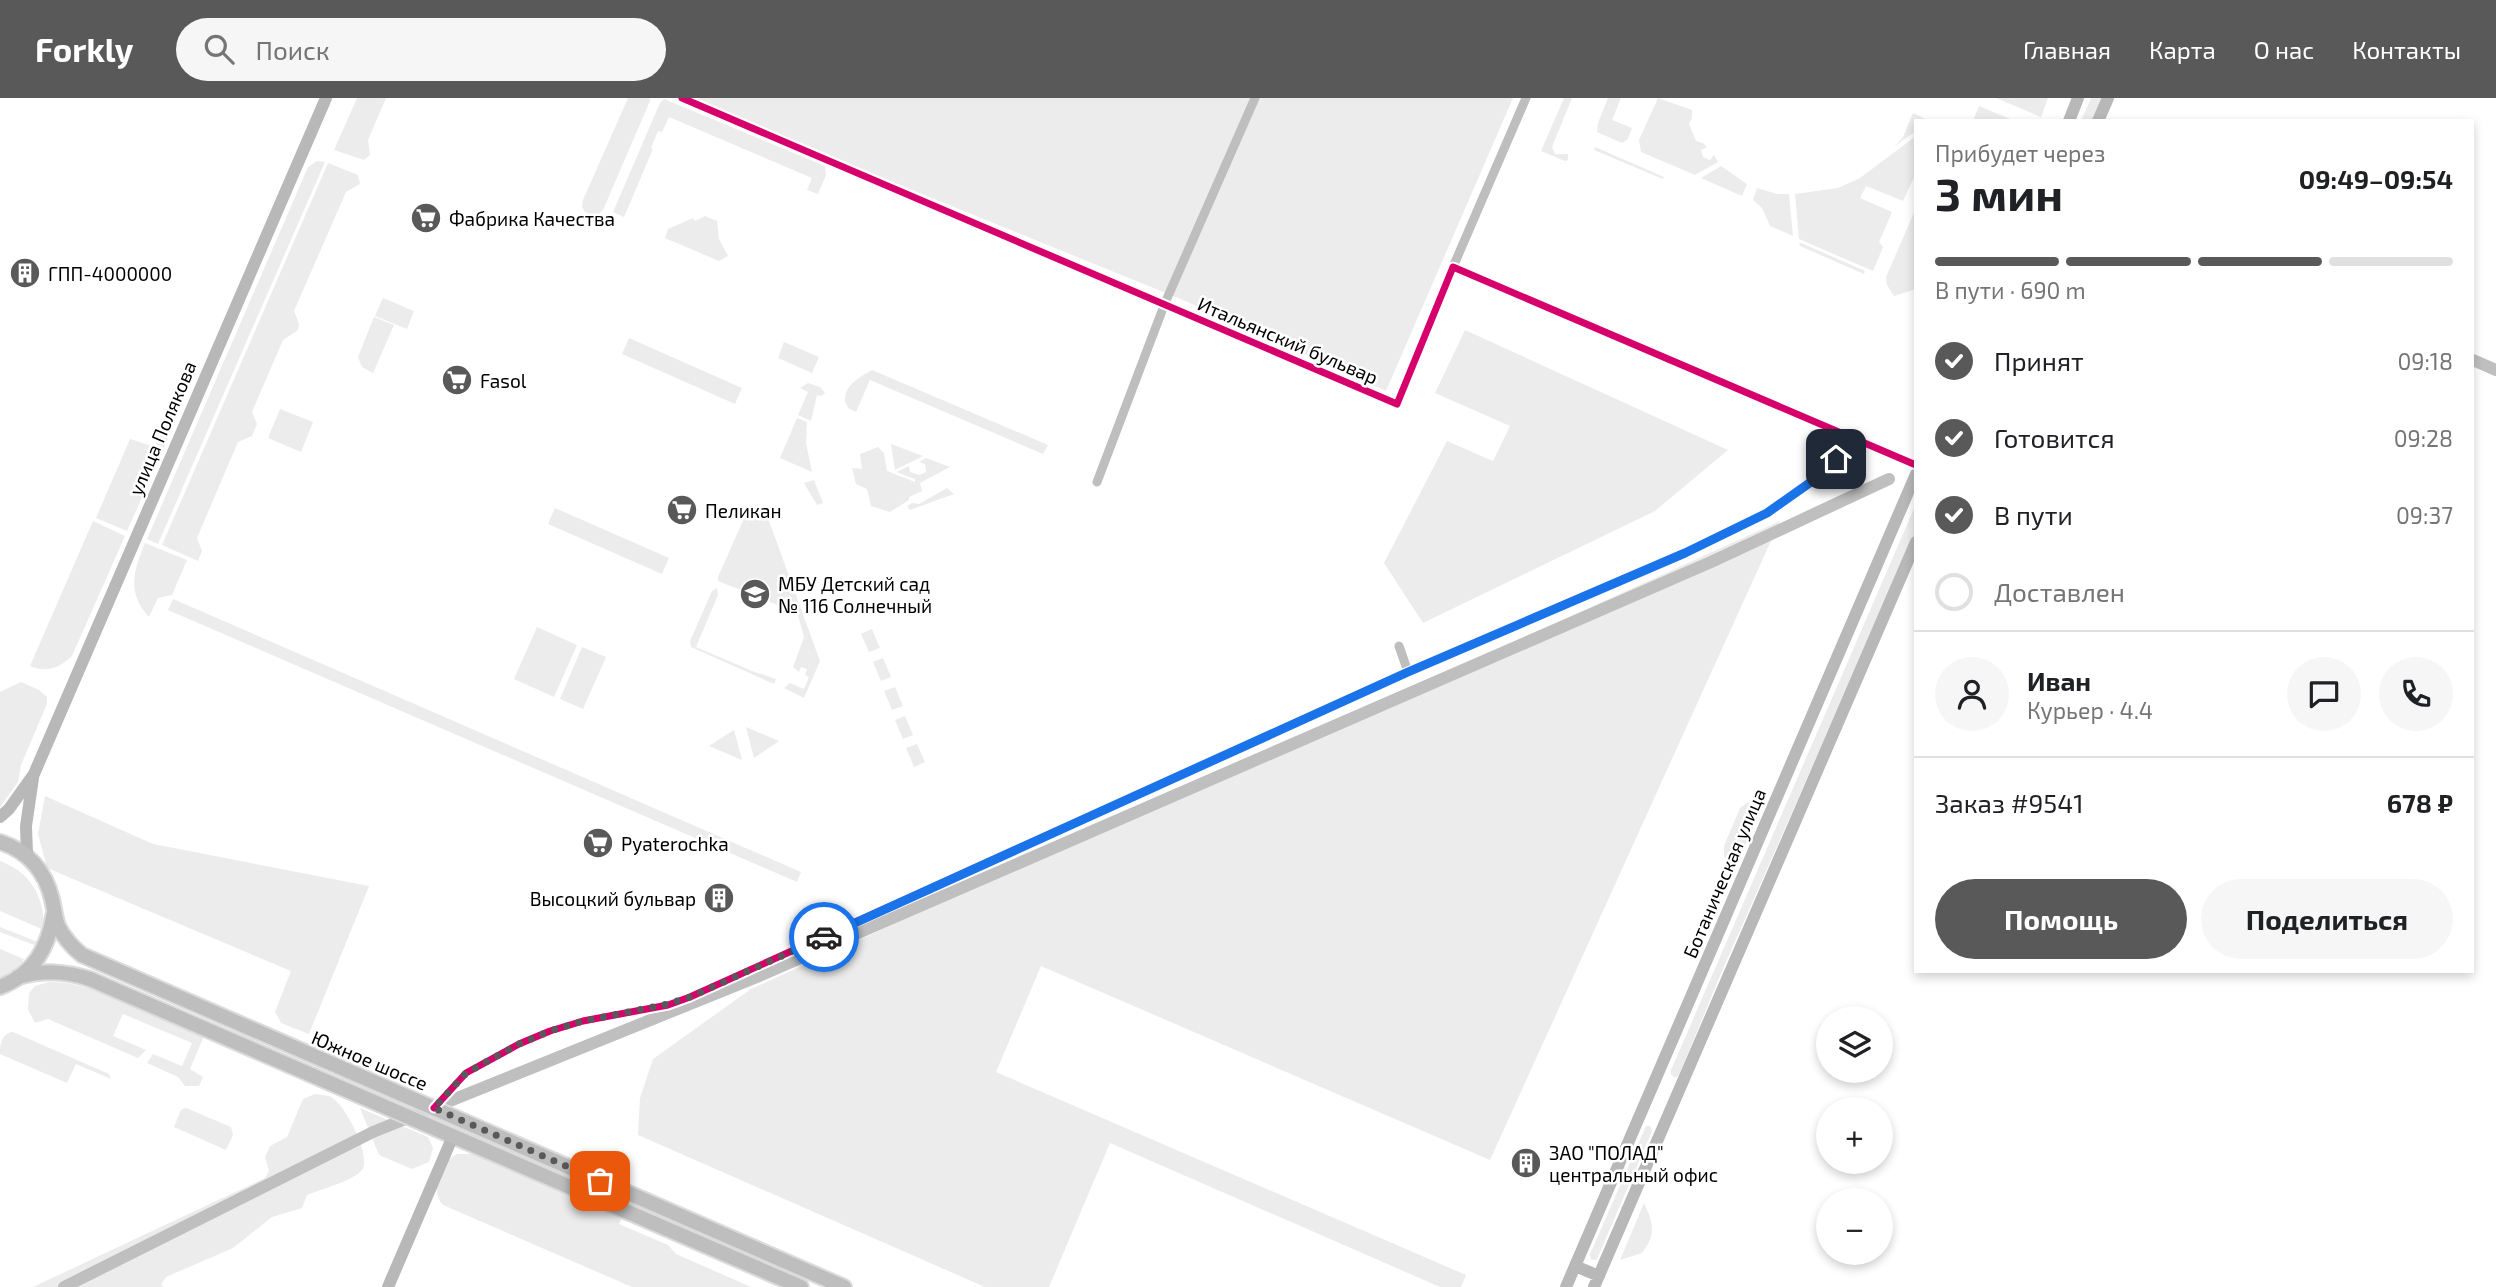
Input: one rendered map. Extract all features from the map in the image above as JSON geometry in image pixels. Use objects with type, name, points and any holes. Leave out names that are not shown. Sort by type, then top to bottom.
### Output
[{"type":"main road","name":"улица Полякова","points":[[0,817],[34,774],[326,98]]},
{"type":"main road","points":[[2070,119],[2078,98]]},
{"type":"main road","points":[[2099,119],[2108,98]]},
{"type":"main road","name":"Ботаническая улица","points":[[1566,1287],[1914,483]]},
{"type":"main road","points":[[1575,1266],[1597,1281],[1914,547]]},
{"type":"main road","name":"улица Полякова","points":[[27,854],[26,826],[34,774]]},
{"type":"main road","points":[[0,842],[27,854]]},
{"type":"main road","name":"Южное шоссе","points":[[27,854],[46,881],[54,914],[63,935],[82,955],[844,1287]]},
{"type":"main road","name":"Южное шоссе","points":[[0,987],[31,968],[40,957],[51,930],[54,914]]},
{"type":"main road","name":"Южное шоссе","points":[[18,977],[57,971],[90,979],[802,1287]]},
{"type":"main road","points":[[1647,1099],[1671,1109]]},
{"type":"main road","points":[[387,1287],[453,1136]]},
{"type":"street","name":"Итальянский бульвар","points":[[682,98],[1398,404],[1453,267]]},
{"type":"street","points":[[1097,482],[1165,303],[1255,98]]},
{"type":"street","points":[[1526,98],[1453,267],[1914,464]]},
{"type":"street","points":[[434,1108],[466,1073],[519,1044],[583,1021],[690,997],[1408,672],[1685,553],[1767,513],[1818,477],[1854,440]]},
{"type":"street","points":[[1399,646],[1408,672]]},
{"type":"shaded area","points":[[357,98],[386,98],[368,140],[370,155],[364,160],[334,150]]},
{"type":"shaded area","points":[[628,98],[650,98],[650,101],[603,210],[596,216],[585,212],[582,207],[583,200]]},
{"type":"shaded area","points":[[696,98],[1513,98],[1386,391],[1183,300],[900,185]]},
{"type":"shaded area","points":[[1564,98],[1572,98],[1552,147],[1555,154],[1568,154],[1568,160],[1565,161],[1541,151]]},
{"type":"shaded area","points":[[1608,98],[1621,98],[1612,120],[1632,128],[1628,139],[1622,143],[1597,132]]},
{"type":"shaded area","points":[[1658,98],[1692,110],[1689,124],[1696,141],[1707,147],[1701,150],[1703,157],[1710,160],[1714,155],[1718,162],[1695,175],[1641,152],[1639,140]]},
{"type":"shaded area","points":[[1996,98],[2048,98],[2041,117]]},
{"type":"shaded area","points":[[2091,98],[2102,98],[2094,119],[2082,119]]},
{"type":"shaded area","points":[[664,99],[825,166],[826,175],[818,194],[807,190],[812,178],[669,117],[662,132],[658,131],[624,217],[613,212]]},
{"type":"shaded area","points":[[1979,106],[2010,119],[1974,119]]},
{"type":"shaded area","points":[[1913,113],[1926,119],[1914,119],[1914,132],[1895,146],[1903,137]]},
{"type":"shaded area","points":[[1914,138],[1914,177],[1903,201],[1866,186],[1860,198],[1892,212],[1879,242],[1883,247],[1873,271],[1799,239],[1795,194],[1838,188],[1860,178]]},
{"type":"shaded area","points":[[1595,147],[1664,177],[1663,179],[1594,150]]},
{"type":"shaded area","points":[[317,161],[325,162],[158,544],[147,539],[308,167]]},
{"type":"shaded area","points":[[328,163],[358,175],[360,184],[346,192],[294,311],[299,324],[298,330],[283,340],[252,412],[257,424],[252,436],[238,442],[197,538],[202,551],[198,561],[162,545]]},
{"type":"shaded area","points":[[1721,166],[1747,184],[1742,196],[1701,178]]},
{"type":"shaded area","points":[[1757,188],[1777,194],[1789,194],[1793,236],[1770,226],[1762,208],[1753,200]]},
{"type":"shaded area","points":[[1914,213],[1914,290],[1894,296],[1887,285],[1886,277]]},
{"type":"shaded area","points":[[705,216],[717,221],[719,239],[728,256],[719,261],[665,238],[668,229]]},
{"type":"shaded area","points":[[1799,242],[1865,271],[1864,274],[1800,246]]},
{"type":"shaded area","points":[[383,298],[414,311],[407,329],[375,316]]},
{"type":"shaded area","points":[[374,317],[394,325],[373,373],[362,367],[358,357]]},
{"type":"shaded area","points":[[1465,330],[1728,450],[1655,511],[1423,623],[1384,563],[1447,441],[1493,461],[1510,426],[1435,393]]},
{"type":"shaded area","points":[[629,338],[742,388],[735,404],[622,354]]},
{"type":"shaded area","points":[[784,342],[819,357],[812,373],[778,358]]},
{"type":"shaded area","points":[[872,370],[1048,445],[1043,454],[870,380],[856,412],[848,408],[845,401],[847,391],[853,382]]},
{"type":"shaded area","points":[[808,383],[820,387],[825,393],[817,395],[811,421],[798,415],[808,392],[800,388]]},
{"type":"shaded area","points":[[280,409],[313,422],[301,452],[268,438]]},
{"type":"shaded area","points":[[797,418],[807,422],[806,443],[812,472],[780,458]]},
{"type":"shaded area","points":[[167,422],[174,425],[127,531],[96,518],[130,439],[155,447]]},
{"type":"shaded area","points":[[891,444],[923,456],[895,470]]},
{"type":"shaded area","points":[[878,447],[884,453],[887,471],[915,482],[915,479],[896,472],[909,466],[910,472],[919,475],[926,472],[925,464],[919,462],[926,458],[950,467],[920,483],[922,491],[909,497],[909,500],[890,512],[871,506],[867,489],[856,484],[852,468],[862,469],[860,454]]},
{"type":"shaded area","points":[[814,480],[823,503],[817,505],[804,483]]},
{"type":"shaded area","points":[[947,488],[954,494],[910,510],[907,506],[912,503],[919,504]]},
{"type":"shaded area","points":[[758,505],[765,510],[820,661],[804,698],[784,688],[790,683],[804,689],[809,677],[805,675],[807,669],[801,667],[799,672],[793,667],[804,637],[798,615],[793,612],[795,607],[787,603],[785,608],[718,581],[749,507]]},
{"type":"shaded area","points":[[555,508],[669,558],[662,574],[548,524]]},
{"type":"shaded area","points":[[1914,509],[1914,536],[1722,971],[1679,1075],[1675,1078],[1671,1070]]},
{"type":"shaded area","points":[[93,521],[125,536],[72,656],[52,668],[30,666]]},
{"type":"shaded area","points":[[1780,521],[1490,1160],[1041,966],[996,1072],[1466,1275],[1461,1287],[1440,1287],[1110,1143],[1049,1287],[985,1287],[638,1135],[640,1098],[653,1059],[751,989]]},
{"type":"shaded area","points":[[145,543],[187,560],[172,595],[158,598],[149,617],[137,599],[134,581]]},
{"type":"shaded area","points":[[717,588],[718,595],[696,647],[776,679],[774,684],[691,647],[690,641],[712,591]]},
{"type":"shaded area","points":[[173,599],[801,872],[797,882],[168,610]]},
{"type":"shaded area","points":[[537,627],[577,645],[554,697],[514,679]]},
{"type":"shaded area","points":[[872,629],[880,648],[869,652],[861,634]]},
{"type":"shaded area","points":[[582,647],[606,657],[583,709],[560,699]]},
{"type":"shaded area","points":[[883,658],[891,677],[881,681],[873,662]]},
{"type":"shaded area","points":[[21,682],[39,690],[47,697],[47,704],[21,765],[18,782],[0,807],[0,692]]},
{"type":"shaded area","points":[[895,687],[903,706],[892,710],[884,691]]},
{"type":"shaded area","points":[[905,716],[913,735],[903,739],[895,720]]},
{"type":"shaded area","points":[[746,727],[779,741],[754,758]]},
{"type":"shaded area","points":[[734,730],[742,760],[709,746]]},
{"type":"shaded area","points":[[917,744],[925,762],[914,767],[906,748]]},
{"type":"shaded area","points":[[45,796],[153,844],[369,886],[309,1034],[281,1023],[275,1012],[291,971],[47,868],[38,834]]},
{"type":"shaded area","points":[[1764,802],[1735,871],[1724,856],[1724,846],[1740,808],[1747,803]]},
{"type":"shaded area","points":[[0,861],[20,872],[34,888],[42,907],[44,930],[0,911]]},
{"type":"shaded area","points":[[0,927],[38,942],[37,946],[0,932]]},
{"type":"shaded area","points":[[0,949],[24,959],[19,967],[0,978]]},
{"type":"shaded area","points":[[49,982],[87,987],[204,1036],[190,1069],[203,1077],[199,1086],[185,1086],[178,1077],[147,1063],[153,1054],[182,1066],[192,1043],[123,1014],[113,1036],[146,1050],[138,1058],[48,1019],[35,1023],[28,1010],[29,993],[35,986]]},
{"type":"shaded area","points":[[13,1032],[109,1074],[111,1079],[76,1064],[67,1083],[0,1054],[4,1037]]},
{"type":"shaded area","points":[[315,1094],[331,1097],[350,1119],[363,1154],[364,1163],[358,1174],[307,1195],[302,1208],[272,1217],[233,1248],[166,1277],[161,1285],[164,1287],[33,1287],[265,1178],[269,1171],[265,1157],[270,1146],[287,1137],[303,1099]]},
{"type":"shaded area","points":[[186,1108],[231,1127],[233,1135],[226,1150],[174,1127],[181,1110]]},
{"type":"shaded area","points":[[360,1108],[428,1137],[433,1148],[429,1162],[412,1169],[379,1155]]},
{"type":"shaded area","points":[[1646,1126],[1650,1126],[1652,1131],[1598,1257],[1591,1260],[1590,1254]]},
{"type":"shaded area","points":[[457,1154],[472,1154],[621,1219],[619,1224],[668,1245],[676,1254],[751,1287],[632,1287],[443,1205],[437,1192],[439,1177],[446,1163]]},
{"type":"shaded area","points":[[1644,1203],[1652,1229],[1650,1240],[1642,1253],[1620,1260]]},
{"type":"waterway","points":[[2474,360],[2496,370]]},
{"type":"waterway","points":[[64,1287],[373,1132],[757,977],[1711,562],[1889,479]]},
{"type":"cycle path","points":[[682,98],[1397,404],[1453,267],[1914,464]]},
{"type":"cycle path","points":[[434,1108],[466,1073],[519,1044],[583,1021],[668,1005],[690,997],[1408,672],[1685,553],[1767,513],[1818,477],[1854,440]]},
{"type":"way so far","points":[[600,1181],[434,1108],[466,1073],[519,1044],[583,1021],[690,997],[824,937]]},
{"type":"place","name":"Фабрика Качества","points":[[426,218]]},
{"type":"place","name":"ГПП-4000000","points":[[25,273]]},
{"type":"place","name":"Fasol","points":[[457,380]]},
{"type":"place","name":"Пеликан","points":[[682,510]]},
{"type":"place","name":"МБУ Детский сад № 116 Солнечный","points":[[755,594]]},
{"type":"place","name":"Pyaterochka","points":[[598,843]]},
{"type":"place","name":"Высоцкий бульвар","points":[[719,898]]},
{"type":"place","name":"ЗАО \"ПОЛАД\" центральный офис","points":[[1526,1163]]},
{"type":"route","points":[[824,937],[1408,672],[1685,553],[1767,513],[1818,477],[1836,459]]}]
